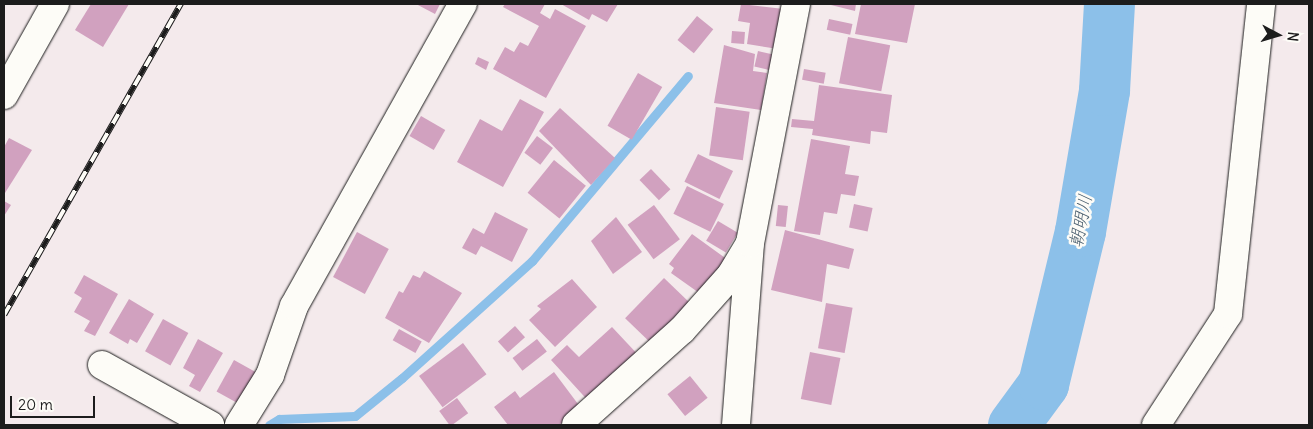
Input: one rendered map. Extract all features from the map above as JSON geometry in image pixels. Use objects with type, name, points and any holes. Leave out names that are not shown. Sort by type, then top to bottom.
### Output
[{"type":"street","points":[[4,95],[55,4]]},
{"type":"street","points":[[239,425],[270,375],[294,306],[463,4]]},
{"type":"street","points":[[736,425],[750,243],[796,4]]},
{"type":"street","points":[[1156,425],[1228,314],[1261,4]]},
{"type":"street","points":[[576,425],[682,330],[731,275],[750,243]]},
{"type":"street","points":[[102,365],[210,425]]},
{"type":"building","points":[[91,4],[129,4],[103,47],[75,30]]},
{"type":"building","points":[[416,4],[440,4],[435,14]]},
{"type":"building","points":[[505,4],[545,4],[540,13],[550,19],[555,9],[586,26],[546,98],[493,69],[505,47],[514,52],[520,42],[528,46],[539,26],[503,7]]},
{"type":"building","points":[[561,4],[618,4],[607,22],[592,14],[589,20]]},
{"type":"building","points":[[741,4],[784,9],[778,49],[747,44],[750,23],[738,21]]},
{"type":"building","points":[[827,4],[856,4],[855,11]]},
{"type":"building","points":[[861,4],[915,4],[907,43],[855,34]]},
{"type":"building","points":[[697,16],[713,29],[694,53],[677,40]]},
{"type":"building","points":[[829,19],[852,24],[850,35],[827,30]]},
{"type":"building","points":[[732,31],[745,32],[744,44],[731,43]]},
{"type":"building","points":[[848,37],[890,45],[881,91],[839,83]]},
{"type":"building","points":[[724,45],[755,54],[753,71],[767,73],[761,110],[714,103]]},
{"type":"building","points":[[758,51],[776,55],[772,71],[754,67]]},
{"type":"building","points":[[478,57],[489,62],[486,70],[475,64]]},
{"type":"building","points":[[804,69],[826,73],[824,84],[802,80]]},
{"type":"building","points":[[638,73],[662,87],[632,140],[608,126]]},
{"type":"building","points":[[819,85],[892,95],[887,133],[871,131],[870,144],[812,135],[813,129],[791,127],[792,119],[814,121]]},
{"type":"building","points":[[520,99],[544,112],[503,187],[457,162],[480,119],[502,131]]},
{"type":"building","points":[[716,107],[750,112],[743,160],[709,156]]},
{"type":"building","points":[[560,108],[615,158],[591,185],[539,131]]},
{"type":"building","points":[[421,116],[445,130],[434,150],[410,136]]},
{"type":"building","points":[[537,136],[553,148],[540,165],[524,153]]},
{"type":"building","points":[[9,138],[32,150],[5,193],[4,147]]},
{"type":"building","points":[[811,139],[850,146],[845,174],[859,176],[855,196],[841,194],[837,214],[824,212],[820,235],[794,231]]},
{"type":"building","points":[[698,154],[733,171],[719,199],[684,182]]},
{"type":"building","points":[[554,160],[586,186],[559,218],[528,193]]},
{"type":"building","points":[[651,169],[670,189],[659,200],[639,180]]},
{"type":"building","points":[[687,186],[724,204],[710,232],[673,214]]},
{"type":"building","points":[[4,201],[11,205],[4,216]]},
{"type":"building","points":[[854,204],[873,208],[868,231],[849,227]]},
{"type":"building","points":[[654,205],[680,239],[654,259],[628,225]]},
{"type":"building","points":[[778,205],[788,206],[786,227],[776,226]]},
{"type":"building","points":[[495,212],[528,229],[512,262],[481,246],[476,255],[462,248],[473,228],[484,234]]},
{"type":"building","points":[[616,217],[642,252],[613,274],[591,241]]},
{"type":"building","points":[[718,221],[738,233],[726,253],[706,241]]},
{"type":"building","points":[[785,230],[854,249],[849,269],[827,264],[822,302],[771,290]]},
{"type":"building","points":[[357,232],[389,249],[365,294],[333,277]]},
{"type":"building","points":[[692,234],[728,260],[702,295],[671,273],[674,268],[669,264]]},
{"type":"building","points":[[424,271],[462,293],[429,343],[385,318],[399,291],[403,293],[413,275],[420,278]]},
{"type":"building","points":[[84,275],[118,294],[95,336],[84,331],[90,321],[74,312],[82,298],[74,293]]},
{"type":"building","points":[[664,278],[692,305],[653,345],[625,318]]},
{"type":"building","points":[[572,279],[597,307],[555,347],[529,320],[541,309],[537,306]]},
{"type":"building","points":[[129,299],[154,314],[137,343],[130,339],[128,344],[109,333]]},
{"type":"building","points":[[826,303],[853,308],[845,353],[818,348]]},
{"type":"building","points":[[163,319],[188,333],[170,365],[145,351]]},
{"type":"building","points":[[515,326],[525,337],[508,353],[498,341]]},
{"type":"building","points":[[612,327],[642,359],[592,405],[551,360],[567,345],[579,357]]},
{"type":"building","points":[[399,329],[422,342],[415,353],[393,340]]},
{"type":"building","points":[[198,339],[223,353],[200,392],[189,386],[195,375],[183,368]]},
{"type":"building","points":[[537,339],[547,352],[522,371],[513,358]]},
{"type":"building","points":[[463,343],[486,374],[443,407],[419,376]]},
{"type":"building","points":[[810,352],[840,358],[831,405],[801,399]]},
{"type":"building","points":[[234,360],[259,374],[242,406],[217,391]]},
{"type":"building","points":[[554,372],[581,408],[559,425],[508,425],[494,407],[515,391],[520,398]]},
{"type":"building","points":[[690,376],[708,398],[685,416],[667,394]]},
{"type":"building","points":[[457,398],[468,413],[449,425],[439,411]]},
{"type":"waterway","name":"朝明川","points":[[1013,425],[1043,384],[1080,231],[1104,90],[1109,4]]},
{"type":"waterway","points":[[269,425],[279,419],[355,416],[402,378],[532,261],[688,76]]},
{"type":"railway","points":[[4,315],[181,4]]}]
